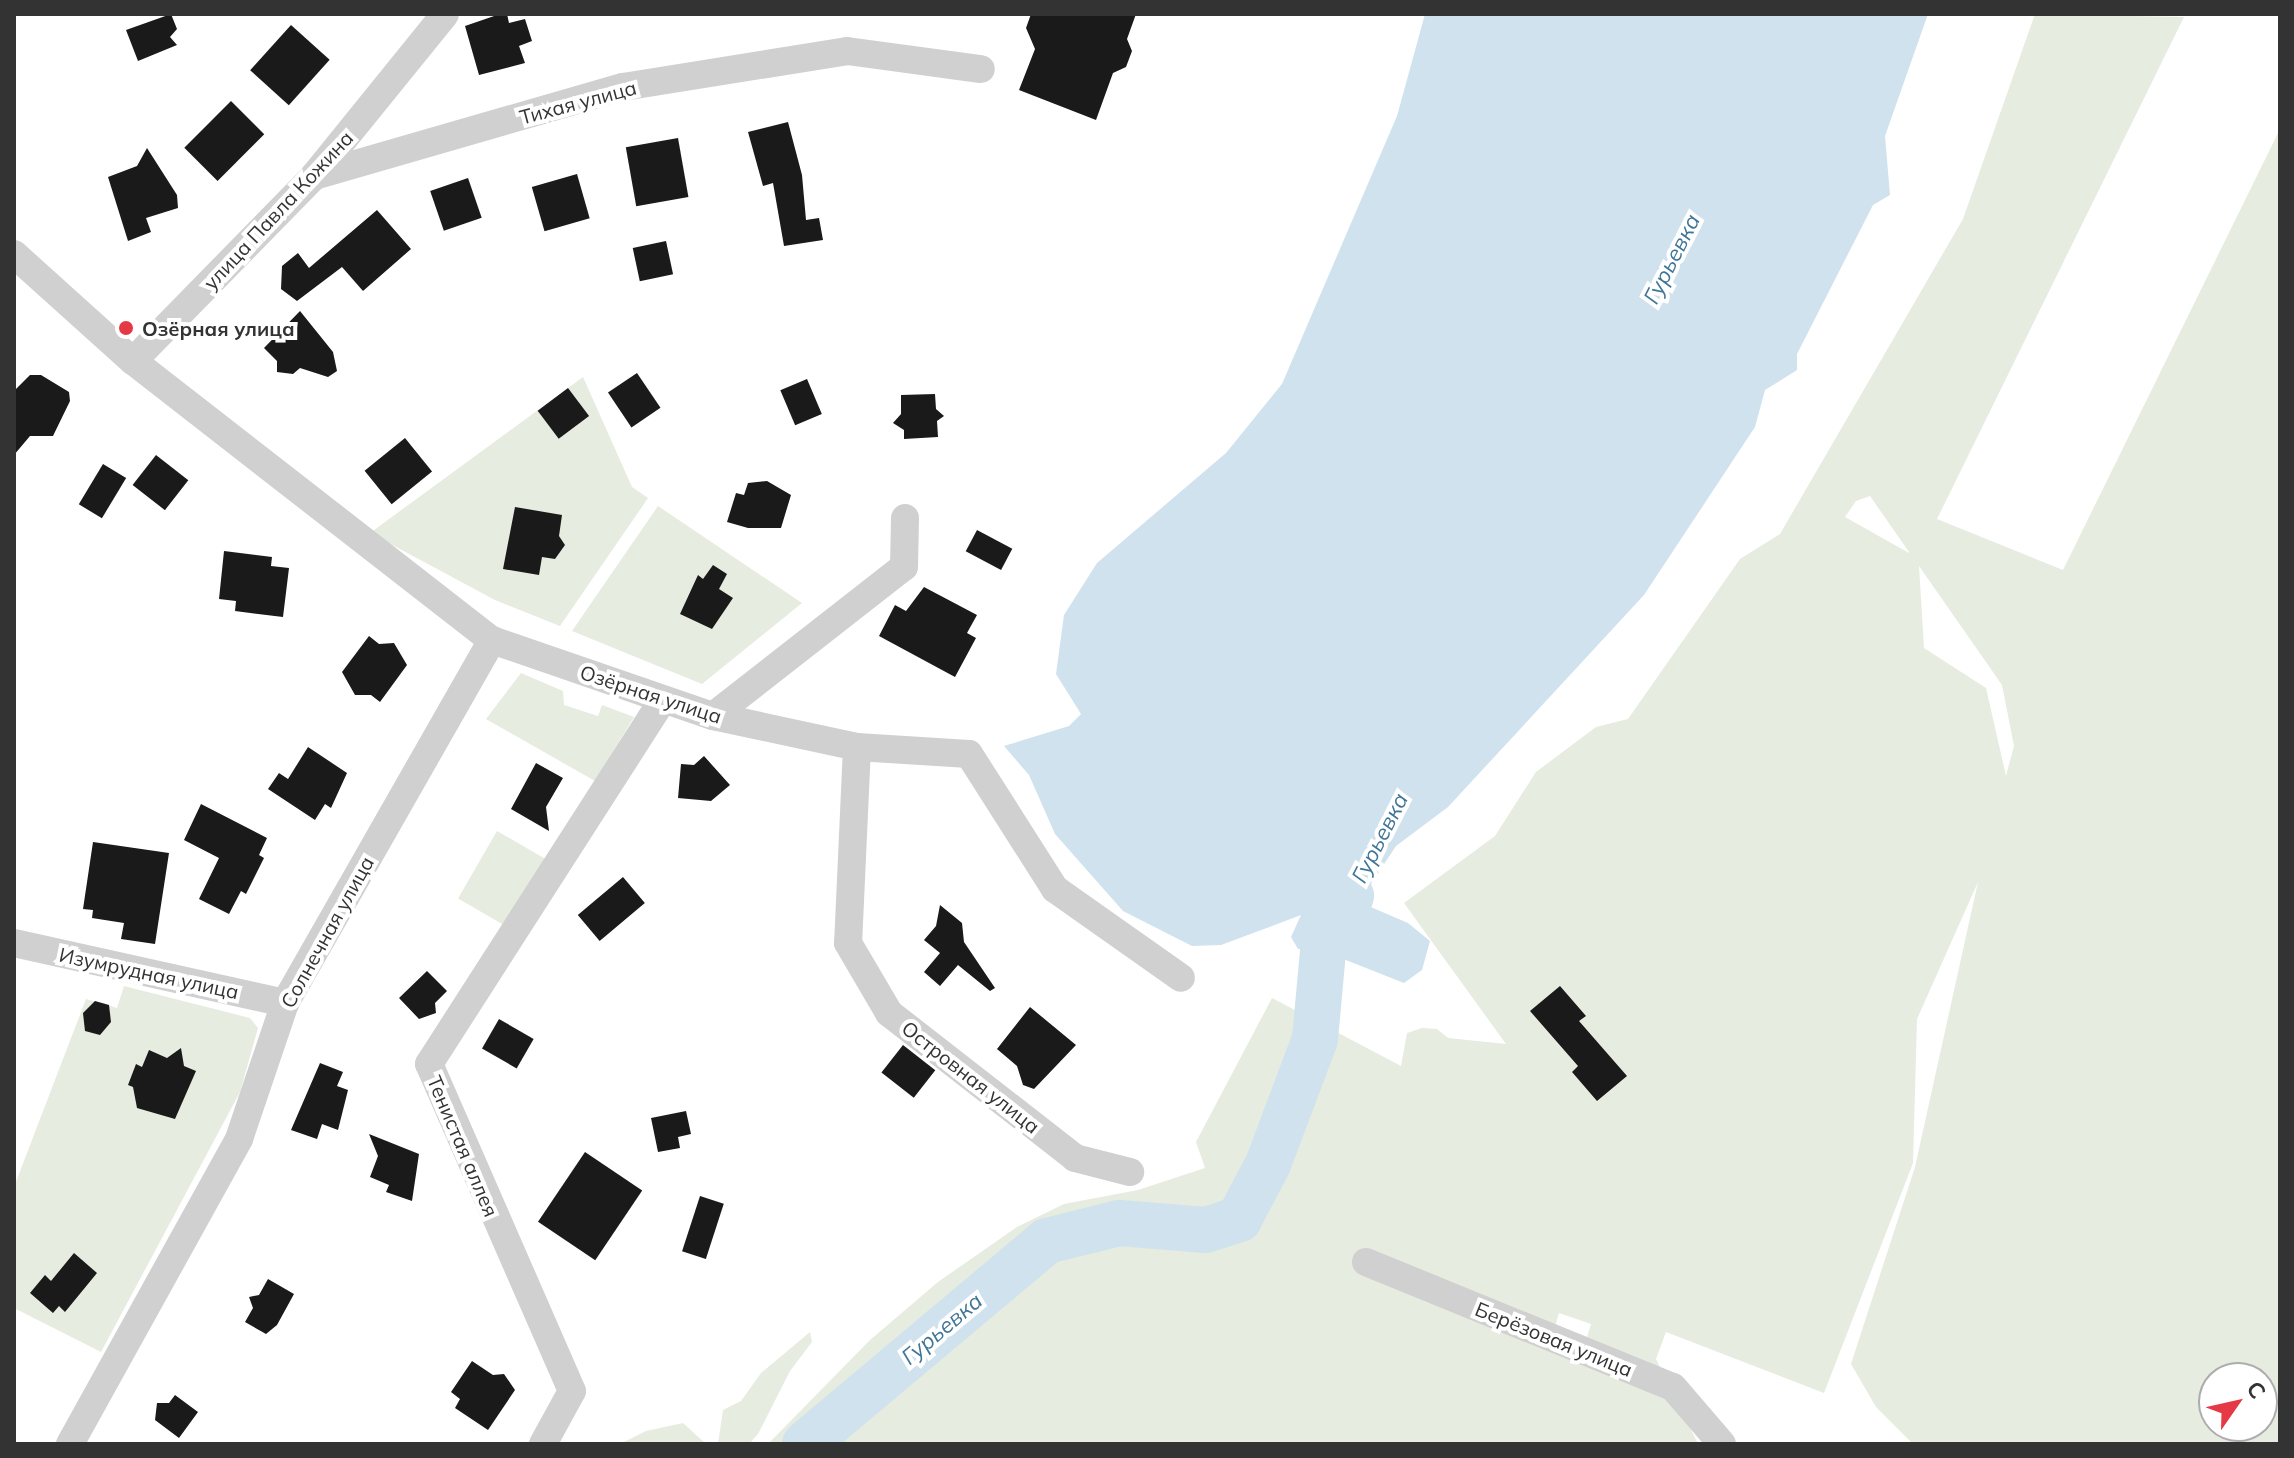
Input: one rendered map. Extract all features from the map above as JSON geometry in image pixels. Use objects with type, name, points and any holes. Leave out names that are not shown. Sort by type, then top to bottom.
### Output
[{"type":"street","name":"улица Павла Кожина","points":[[133,361],[314,176],[445,14]]},
{"type":"street","name":"Тихая улица","points":[[314,176],[623,87],[847,51],[981,69]]},
{"type":"street","name":"Озёрная улица","points":[[15,257],[133,361],[492,640],[662,701],[713,716],[857,747],[969,754],[1055,889],[1181,978]]},
{"type":"street","points":[[713,716],[904,567],[905,518]]},
{"type":"street","name":"Солнечная улица","points":[[70,1444],[239,1139],[285,1003],[492,640]]},
{"type":"street","name":"Тенистая аллея","points":[[543,1444],[572,1391],[429,1064],[662,701]]},
{"type":"street","name":"Островная улица","points":[[857,747],[848,943],[889,1013],[1075,1158],[1130,1172]]},
{"type":"street","name":"Изумрудная улица","points":[[14,943],[285,1003]]},
{"type":"street","name":"Берёзовая улица","points":[[1366,1262],[1673,1387],[1722,1444]]},
{"type":"shaded area","points":[[2035,14],[2184,17],[1937,519],[2063,570],[2280,129],[2280,1444],[1913,1444],[1876,1407],[1851,1364],[1915,1167],[1978,882],[1917,1019],[1913,1163],[1824,1393],[1666,1332],[1656,1359],[1698,1444],[768,1444],[870,1340],[938,1282],[1017,1227],[1064,1204],[1138,1190],[1205,1168],[1196,1142],[1272,998],[1401,1066],[1407,1033],[1422,1028],[1437,1029],[1448,1038],[1506,1044],[1404,903],[1495,836],[1536,772],[1596,727],[1628,719],[1740,559],[1780,534],[1963,219]],"holes":[[[1870,496],[1909,553],[1845,517],[1856,501]],[[1919,566],[2002,685],[2014,746],[2006,776],[1986,688],[1924,648]],[[1559,1313],[1591,1324],[1584,1347],[1552,1337]]]},
{"type":"shaded area","points":[[583,377],[632,487],[648,498],[560,626],[495,600],[370,533]]},
{"type":"shaded area","points":[[658,506],[802,603],[702,684],[572,631]]},
{"type":"shaded area","points":[[521,673],[563,691],[564,705],[598,716],[602,705],[634,717],[595,781],[486,719]]},
{"type":"shaded area","points":[[497,831],[545,859],[506,927],[458,899]]},
{"type":"shaded area","points":[[124,986],[250,1018],[258,1028],[240,1092],[101,1352],[14,1308],[14,1187],[86,999],[117,1008]]},
{"type":"shaded area","points":[[810,1332],[812,1342],[790,1371],[758,1434],[749,1444],[718,1444],[723,1410],[741,1401],[761,1373]]},
{"type":"shaded area","points":[[683,1423],[706,1444],[620,1444],[646,1431]]},
{"type":"water","points":[[1425,14],[1928,14],[1885,136],[1890,195],[1873,205],[1797,354],[1797,370],[1765,390],[1755,427],[1644,595],[1448,807],[1396,846],[1359,902],[1408,923],[1430,941],[1422,970],[1404,983],[1323,951],[1298,949],[1291,937],[1301,915],[1221,945],[1192,946],[1123,911],[1055,834],[1029,775],[1004,746],[1069,726],[1081,714],[1056,674],[1064,615],[1097,563],[1226,453],[1282,384],[1397,116]]},
{"type":"building","points":[[171,14],[177,29],[170,37],[177,45],[138,61],[126,30]]},
{"type":"building","points":[[507,14],[509,23],[525,19],[532,41],[519,46],[525,63],[479,75],[465,26]]},
{"type":"building","points":[[1031,14],[1136,14],[1127,39],[1132,51],[1126,67],[1113,73],[1096,120],[1019,90],[1035,49],[1026,28]]},
{"type":"building","points":[[291,25],[330,60],[289,105],[250,70]]},
{"type":"building","points":[[231,101],[264,134],[218,181],[184,148]]},
{"type":"building","points":[[788,122],[802,175],[806,220],[819,218],[823,240],[784,246],[773,183],[763,186],[748,132]]},
{"type":"building","points":[[678,138],[688,197],[636,206],[626,147]]},
{"type":"building","points":[[147,148],[177,195],[178,208],[146,218],[151,232],[128,241],[108,177],[137,166]]},
{"type":"building","points":[[577,174],[590,218],[545,231],[532,187]]},
{"type":"building","points":[[468,178],[482,218],[444,231],[430,191]]},
{"type":"building","points":[[377,210],[411,249],[363,291],[342,267],[297,301],[281,289],[282,266],[298,253],[309,268]]},
{"type":"building","points":[[666,241],[673,274],[640,281],[633,248]]},
{"type":"building","points":[[300,311],[333,352],[337,371],[328,377],[300,368],[293,374],[277,372],[277,361],[264,348]]},
{"type":"building","points":[[637,373],[660,408],[631,427],[608,393]]},
{"type":"building","points":[[30,375],[41,375],[69,392],[70,401],[53,436],[30,436],[14,455],[14,391]]},
{"type":"building","points":[[807,379],[822,414],[795,425],[780,390]]},
{"type":"building","points":[[568,388],[589,416],[559,439],[538,411]]},
{"type":"building","points":[[935,394],[936,409],[944,416],[937,421],[938,437],[904,439],[904,430],[893,423],[901,414],[901,395]]},
{"type":"building","points":[[405,438],[432,471],[392,504],[365,471]]},
{"type":"building","points":[[156,455],[188,480],[165,510],[133,485]]},
{"type":"building","points":[[103,464],[126,478],[102,518],[79,504]]},
{"type":"building","points":[[767,481],[791,495],[781,528],[748,528],[727,522],[736,493],[744,495],[748,483]]},
{"type":"building","points":[[515,507],[562,515],[559,536],[565,545],[555,559],[542,557],[539,575],[503,569]]},
{"type":"building","points":[[977,530],[1012,549],[1001,570],[966,551]]},
{"type":"building","points":[[224,551],[272,557],[271,566],[289,568],[283,617],[235,611],[236,601],[219,599]]},
{"type":"building","points":[[713,565],[727,574],[719,589],[733,598],[712,629],[680,614],[698,575],[703,579]]},
{"type":"building","points":[[924,587],[977,615],[967,633],[976,638],[955,677],[879,636],[895,605],[906,611]]},
{"type":"building","points":[[369,636],[379,644],[394,643],[407,665],[380,702],[371,695],[355,695],[342,672]]},
{"type":"building","points":[[308,747],[347,773],[331,808],[325,804],[315,820],[268,789],[279,773],[288,779]]},
{"type":"building","points":[[704,756],[730,785],[711,801],[678,798],[681,764],[694,765]]},
{"type":"building","points":[[536,763],[563,778],[546,807],[549,831],[511,809]]},
{"type":"building","points":[[201,804],[267,838],[259,855],[264,858],[246,894],[241,891],[229,914],[199,899],[219,858],[184,840]]},
{"type":"building","points":[[93,842],[169,853],[155,944],[121,939],[124,923],[92,918],[93,910],[83,909]]},
{"type":"building","points":[[623,877],[645,903],[600,941],[578,915]]},
{"type":"building","points":[[940,905],[962,923],[964,942],[995,988],[990,991],[958,965],[940,986],[924,972],[940,953],[924,940],[936,926]]},
{"type":"building","points":[[427,971],[447,991],[435,1003],[436,1013],[419,1019],[399,998]]},
{"type":"building","points":[[1560,986],[1586,1016],[1579,1021],[1627,1076],[1597,1101],[1572,1072],[1578,1066],[1530,1011]]},
{"type":"building","points":[[95,1001],[109,1005],[111,1022],[100,1035],[85,1031],[83,1013]]},
{"type":"building","points":[[1030,1007],[1076,1045],[1034,1089],[1023,1085],[1017,1066],[997,1049]]},
{"type":"building","points":[[499,1019],[534,1039],[517,1068],[482,1048]]},
{"type":"building","points":[[903,1045],[935,1070],[914,1098],[881,1073]]},
{"type":"building","points":[[181,1048],[184,1066],[196,1071],[175,1119],[137,1108],[133,1087],[128,1085],[136,1064],[142,1067],[149,1050],[167,1058]]},
{"type":"building","points":[[320,1063],[343,1072],[337,1086],[348,1090],[338,1130],[322,1124],[317,1139],[291,1130]]},
{"type":"building","points":[[686,1111],[691,1134],[678,1137],[680,1148],[658,1152],[651,1118]]},
{"type":"building","points":[[369,1134],[419,1154],[412,1201],[386,1192],[389,1185],[370,1177],[378,1156]]},
{"type":"building","points":[[585,1152],[642,1191],[595,1260],[538,1222]]},
{"type":"building","points":[[700,1196],[724,1204],[706,1259],[682,1251]]},
{"type":"building","points":[[74,1253],[97,1273],[65,1312],[59,1306],[53,1313],[30,1293],[45,1275],[51,1281]]},
{"type":"building","points":[[268,1279],[294,1294],[277,1325],[266,1334],[245,1322],[253,1308],[249,1297],[259,1295]]},
{"type":"building","points":[[472,1361],[493,1375],[504,1374],[515,1390],[488,1430],[455,1408],[460,1399],[451,1392]]},
{"type":"building","points":[[175,1395],[198,1412],[179,1438],[155,1420],[157,1403],[169,1403]]},
{"type":"waterway","name":"Гурьевка","points":[[805,1444],[1047,1241],[1119,1223],[1206,1230],[1239,1219],[1268,1164],[1315,1039],[1323,951],[1351,896]]},
{"type":"place","name":"Озёрная улица","points":[[126,328]]}]
